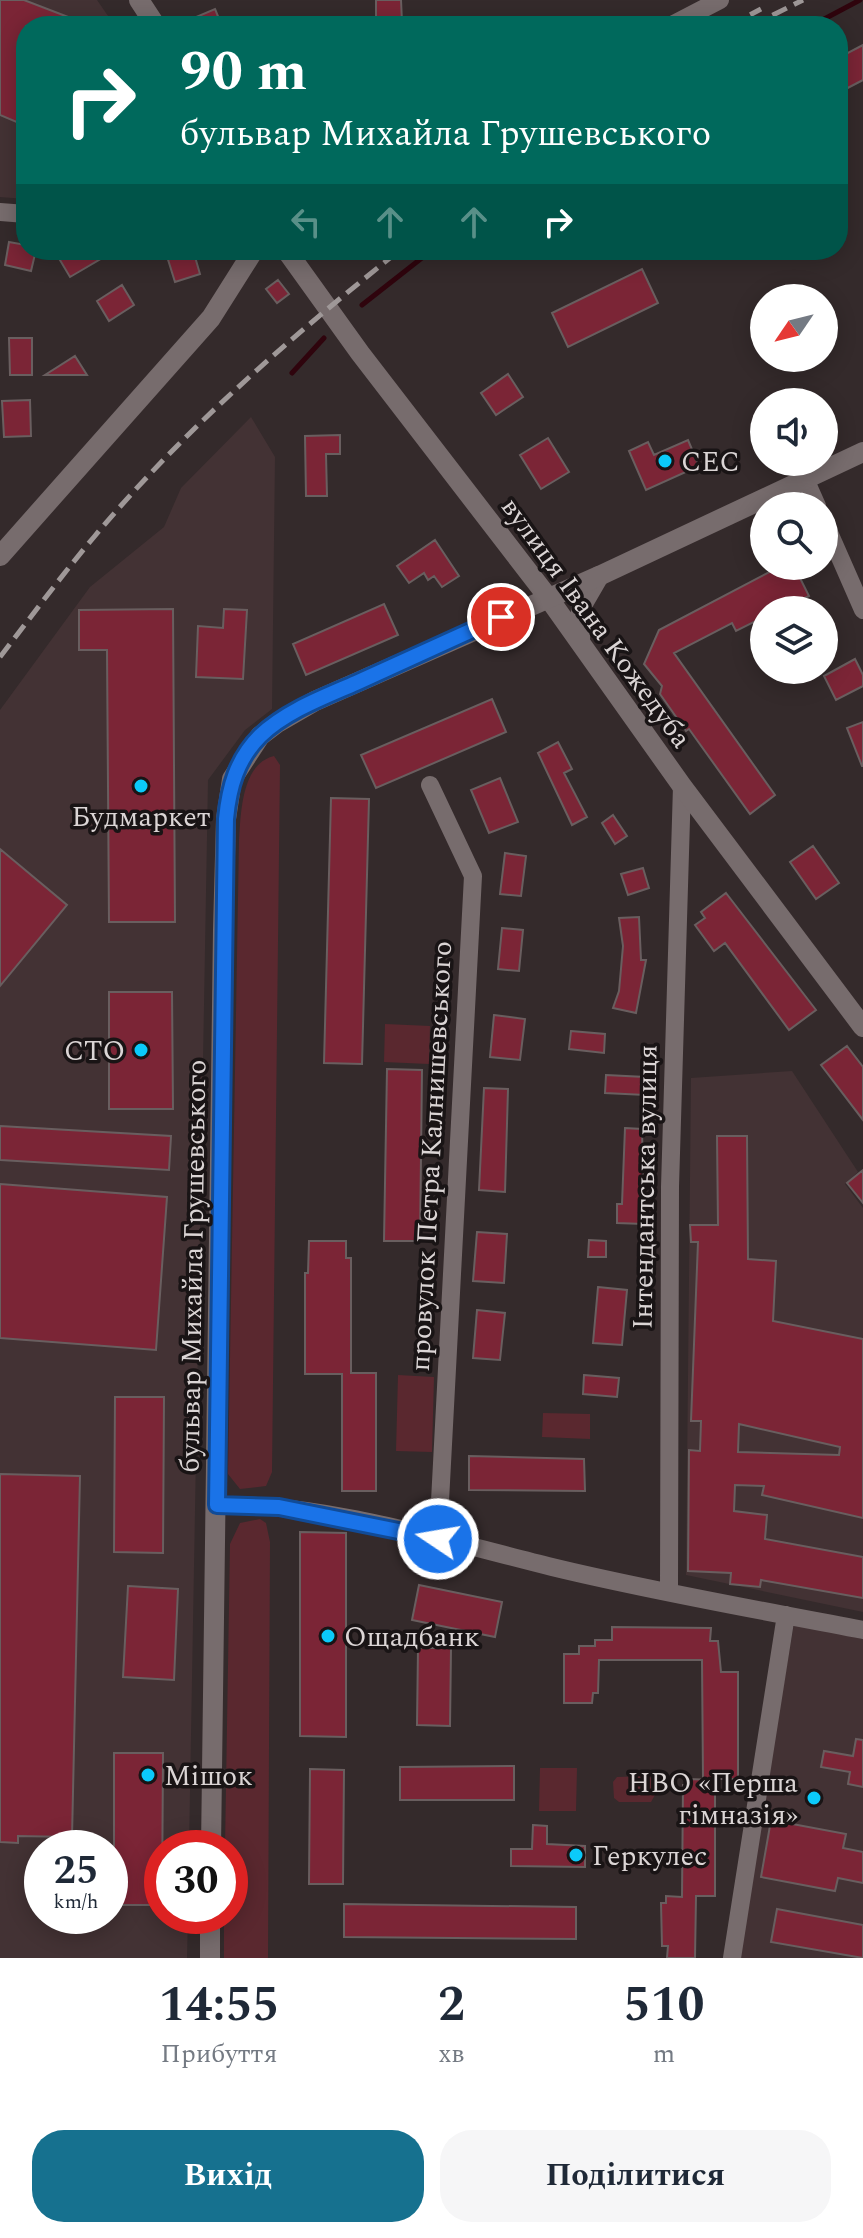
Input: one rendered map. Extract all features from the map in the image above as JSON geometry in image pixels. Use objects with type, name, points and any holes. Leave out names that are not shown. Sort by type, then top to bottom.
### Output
[{"type":"main road","points":[[0,556],[211,318],[248,260]]},
{"type":"main road","name":"вулиця Івана Кожедуба","points":[[293,260],[360,353],[547,596],[682,786],[863,1027]]},
{"type":"main road","name":"бульвар Михайла Грушевського","points":[[211,1830],[223,930],[228,798],[242,760],[260,736],[294,712],[547,596],[599,576],[863,452]]},
{"type":"main road","points":[[520,561],[557,581],[578,584]]},
{"type":"main road","points":[[501,617],[519,597],[524,579],[520,561]]},
{"type":"main road","points":[[580,642],[581,607],[599,576]]},
{"type":"main road","points":[[501,617],[529,614],[567,625]]},
{"type":"main road","points":[[210,1934],[210,1958]]},
{"type":"street","points":[[689,16],[720,0]]},
{"type":"street","points":[[805,479],[811,492]]},
{"type":"street","points":[[838,553],[863,610]]},
{"type":"street","name":"провулок Петра Калнишевського","points":[[430,785],[473,876],[438,1539]]},
{"type":"street","name":"Інтендантська вулиця","points":[[669,1590],[670,1187],[682,786]]},
{"type":"street","points":[[217,1505],[279,1507],[863,1630]]},
{"type":"street","points":[[732,1958],[786,1615]]},
{"type":"shaded area","points":[[0,0],[97,0],[108,16],[16,16],[16,198],[0,197]]},
{"type":"shaded area","points":[[251,417],[275,457],[272,709],[245,730],[208,780],[189,1830],[144,1830],[144,1934],[188,1934],[187,1958],[0,1958],[0,710],[90,587],[164,527],[181,488]]},
{"type":"shaded area","points":[[274,756],[280,765],[272,1472],[266,1486],[240,1489],[228,1474],[239,840],[242,804],[249,779],[263,761]]},
{"type":"shaded area","points":[[385,1024],[430,1026],[429,1064],[384,1062]]},
{"type":"shaded area","points":[[792,1071],[858,1172],[845,1184],[863,1208],[863,1612],[686,1575],[691,1078]]},
{"type":"shaded area","points":[[398,1375],[434,1377],[432,1452],[396,1451]]},
{"type":"shaded area","points":[[543,1413],[590,1414],[590,1439],[542,1437]]},
{"type":"shaded area","points":[[260,1519],[266,1523],[270,1542],[268,1958],[224,1958],[224,1934],[248,1934],[248,1830],[225,1830],[230,1544],[240,1523]]},
{"type":"shaded area","name":"НВО «Перша гімназія»","points":[[794,1624],[863,1639],[863,1958],[737,1958]]},
{"type":"shaded area","points":[[540,1768],[577,1768],[576,1811],[539,1811]]},
{"type":"shaded area","points":[[649,1776],[659,1788],[651,1802],[619,1802],[614,1798],[613,1782],[617,1777]]},
{"type":"building","points":[[0,0],[24,0],[66,16],[16,16],[16,122],[0,115]]},
{"type":"building","points":[[376,0],[401,0],[402,16],[376,16]]},
{"type":"building","points":[[215,9],[218,16],[199,16]]},
{"type":"building","points":[[863,45],[863,80],[848,88],[848,53]]},
{"type":"building","points":[[9,242],[16,243],[16,260],[34,260],[31,271],[5,265]]},
{"type":"building","points":[[60,260],[99,260],[70,277]]},
{"type":"building","points":[[168,260],[196,260],[200,274],[175,282]]},
{"type":"building","points":[[642,269],[658,303],[568,347],[552,313]]},
{"type":"building","points":[[278,280],[289,294],[277,303],[266,289]]},
{"type":"building","points":[[122,285],[134,305],[109,321],[97,301]]},
{"type":"building","points":[[9,338],[32,338],[32,375],[10,375]]},
{"type":"building","points":[[75,356],[87,375],[45,375]]},
{"type":"building","points":[[508,374],[523,397],[496,415],[481,393]]},
{"type":"building","points":[[30,400],[31,436],[4,437],[2,401]]},
{"type":"building","points":[[340,435],[340,454],[326,454],[327,496],[306,496],[305,436]]},
{"type":"building","points":[[548,438],[569,472],[541,489],[520,455]]},
{"type":"building","name":"СЕС","points":[[688,440],[699,466],[646,490],[629,451],[648,442],[654,455]]},
{"type":"building","points":[[435,540],[459,576],[442,587],[434,576],[428,580],[424,573],[409,583],[397,566]]},
{"type":"building","points":[[754,580],[801,580],[809,596],[750,596],[750,624],[736,631],[732,623],[674,653],[775,795],[750,814],[689,729],[686,731],[660,694],[662,686],[644,664],[659,630]]},
{"type":"building","points":[[384,604],[398,635],[306,675],[293,644]]},
{"type":"building","name":"Будмаркет","points":[[173,609],[175,922],[109,922],[107,650],[79,650],[79,610]]},
{"type":"building","points":[[224,609],[247,610],[243,679],[196,677],[198,626],[223,628]]},
{"type":"building","points":[[855,659],[863,675],[863,686],[836,700],[828,684],[838,684],[838,668]]},
{"type":"building","points":[[492,699],[506,732],[376,788],[361,755]]},
{"type":"building","points":[[863,722],[863,766],[862,766],[847,728]]},
{"type":"building","points":[[558,742],[572,769],[564,773],[587,817],[572,825],[538,753]]},
{"type":"building","points":[[500,778],[518,822],[489,833],[471,790]]},
{"type":"building","points":[[331,798],[369,799],[362,1064],[324,1063]]},
{"type":"building","points":[[613,815],[627,836],[615,844],[602,823]]},
{"type":"building","points":[[813,846],[839,883],[816,899],[790,862]]},
{"type":"building","points":[[0,849],[67,905],[0,986]]},
{"type":"building","points":[[505,853],[526,856],[521,896],[500,894]]},
{"type":"building","points":[[643,868],[649,888],[628,895],[621,874]]},
{"type":"building","points":[[726,893],[816,1010],[789,1030],[725,943],[714,951],[695,925],[705,918],[701,912]]},
{"type":"building","points":[[639,917],[641,960],[646,960],[636,1013],[613,1008],[619,991],[623,946],[619,918]]},
{"type":"building","points":[[502,928],[523,930],[519,971],[498,969]]},
{"type":"building","name":"СТО","points":[[109,992],[172,992],[173,1109],[109,1109]]},
{"type":"building","points":[[494,1015],[525,1019],[520,1060],[490,1057]]},
{"type":"building","points":[[571,1031],[605,1034],[604,1053],[569,1049]]},
{"type":"building","points":[[847,1046],[863,1067],[863,1120],[821,1065]]},
{"type":"building","points":[[387,1069],[422,1070],[420,1241],[384,1241]]},
{"type":"building","points":[[606,1075],[645,1077],[645,1095],[605,1093]]},
{"type":"building","points":[[484,1088],[508,1089],[505,1192],[479,1190]]},
{"type":"building","points":[[0,1126],[171,1136],[169,1170],[0,1160]]},
{"type":"building","points":[[625,1128],[642,1129],[644,1224],[617,1223],[617,1204],[622,1204]]},
{"type":"building","points":[[717,1136],[747,1136],[748,1259],[776,1261],[773,1321],[863,1339],[863,1518],[762,1495],[764,1486],[735,1485],[734,1511],[767,1515],[765,1539],[863,1557],[863,1598],[761,1580],[760,1587],[730,1584],[731,1573],[688,1571],[689,1450],[700,1451],[701,1421],[691,1421],[698,1242],[691,1242],[690,1225],[718,1225]],"holes":[[[739,1424],[840,1447],[839,1455],[738,1452]]]},
{"type":"building","points":[[863,1170],[863,1203],[847,1183]]},
{"type":"building","points":[[0,1184],[167,1197],[156,1350],[0,1338]]},
{"type":"building","points":[[477,1232],[507,1234],[504,1283],[473,1281]]},
{"type":"building","points":[[589,1240],[606,1241],[606,1257],[588,1257]]},
{"type":"building","points":[[309,1241],[346,1241],[346,1258],[351,1258],[351,1373],[376,1373],[376,1491],[342,1491],[342,1374],[305,1374],[305,1273],[308,1273]]},
{"type":"building","points":[[598,1287],[627,1290],[622,1345],[593,1343]]},
{"type":"building","points":[[477,1310],[505,1313],[500,1360],[473,1358]]},
{"type":"building","points":[[584,1375],[619,1378],[617,1397],[583,1394]]},
{"type":"building","points":[[115,1397],[164,1397],[163,1553],[114,1552]]},
{"type":"building","points":[[469,1456],[584,1459],[585,1491],[469,1490]]},
{"type":"building","points":[[0,1474],[80,1476],[72,1830],[24,1830],[24,1836],[18,1836],[18,1843],[0,1842]]},
{"type":"building","points":[[300,1532],[346,1533],[346,1737],[300,1736]]},
{"type":"building","points":[[419,1585],[502,1602],[495,1637],[412,1620]]},
{"type":"building","points":[[128,1586],[178,1589],[174,1680],[123,1677]]},
{"type":"building","points":[[612,1627],[711,1628],[710,1641],[718,1641],[721,1672],[738,1672],[738,1779],[703,1779],[702,1660],[599,1660],[598,1693],[593,1693],[592,1703],[564,1703],[564,1654],[579,1654],[579,1646],[595,1646],[595,1640],[612,1640]]},
{"type":"building","points":[[418,1648],[451,1648],[450,1726],[417,1725]]},
{"type":"building","points":[[856,1739],[863,1740],[863,1787],[848,1784],[850,1772],[821,1767],[824,1751],[853,1756]]},
{"type":"building","points":[[114,1753],[163,1753],[162,1830],[144,1830],[144,1905],[128,1905],[128,1830],[114,1830]]},
{"type":"building","points":[[514,1766],[514,1800],[400,1800],[400,1767]]},
{"type":"building","points":[[310,1769],[344,1770],[343,1884],[309,1884]]},
{"type":"building","points":[[688,1779],[715,1780],[715,1896],[696,1896],[695,1958],[667,1958],[668,1946],[662,1946],[661,1903],[666,1903],[666,1896],[682,1897],[683,1785],[688,1785]]},
{"type":"building","points":[[771,1820],[846,1834],[843,1848],[863,1852],[863,1883],[838,1878],[835,1891],[761,1877]]},
{"type":"building","points":[[533,1825],[547,1826],[547,1844],[585,1846],[585,1867],[511,1866],[511,1849],[532,1849]]},
{"type":"building","points":[[344,1904],[576,1907],[576,1939],[344,1937]]},
{"type":"building","points":[[777,1909],[863,1925],[863,1958],[771,1942]]},
{"type":"waterway","points":[[830,16],[860,0]]},
{"type":"waterway","points":[[362,305],[419,260]]},
{"type":"waterway","points":[[292,373],[324,338]]},
{"type":"railway","points":[[771,16],[803,0]]},
{"type":"railway","points":[[748,16],[761,9]]},
{"type":"railway","points":[[0,657],[82,552],[164,459],[279,350],[388,260]]},
{"type":"place","name":"СЕС","points":[[665,461]]},
{"type":"place","name":"Будмаркет","points":[[141,786]]},
{"type":"place","name":"СТО","points":[[141,1050]]},
{"type":"place","name":"Ощадбанк","points":[[328,1636]]},
{"type":"place","name":"Мішок","points":[[148,1775]]},
{"type":"place","name":"НВО «Перша гімназія»","points":[[814,1798]]},
{"type":"place","name":"Геркулес","points":[[576,1855]]},
{"type":"route","points":[[438,1539],[279,1507],[217,1505],[226,819],[232,779],[242,760],[260,736],[277,723],[315,701],[501,617]]}]
